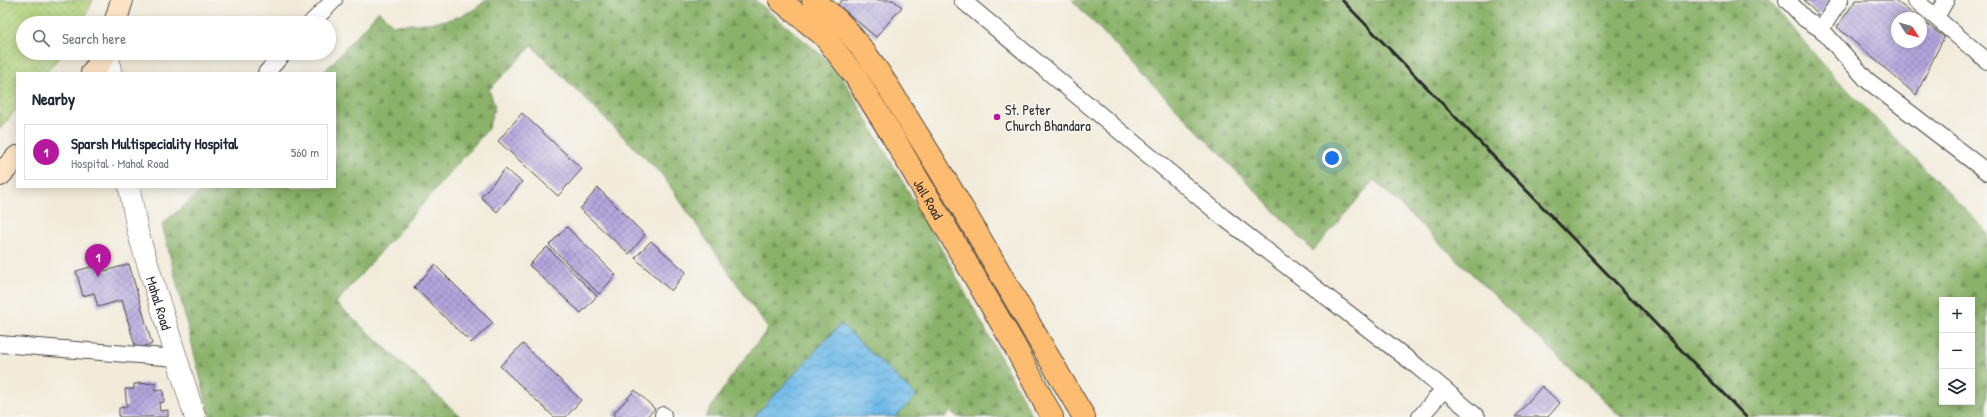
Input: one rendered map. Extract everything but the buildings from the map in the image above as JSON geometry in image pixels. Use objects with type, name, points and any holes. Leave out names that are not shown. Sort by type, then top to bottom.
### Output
[{"type":"highway","name":"Jail Road","points":[[780,0],[824,36],[855,76],[892,135],[1013,343],[1052,417]]},
{"type":"highway","name":"Jail Road","points":[[813,0],[851,34],[882,78],[953,192],[976,234],[1006,281],[1035,337],[1084,417]]},
{"type":"main road","points":[[117,16],[122,0]]},
{"type":"main road","points":[[93,72],[102,60]]},
{"type":"main road","points":[[0,175],[16,158]]},
{"type":"street","points":[[318,16],[334,0]]},
{"type":"street","points":[[962,0],[1223,217],[1444,389],[1477,417]]},
{"type":"street","points":[[1788,0],[1805,19],[1821,29],[1867,80],[1987,172]]},
{"type":"street","points":[[1821,29],[1840,0]]},
{"type":"street","points":[[1916,0],[1985,55]]},
{"type":"street","points":[[1936,17],[1946,0]]},
{"type":"street","points":[[108,60],[111,72]]},
{"type":"street","points":[[267,72],[278,60]]},
{"type":"street","name":"Mahal Road","points":[[129,188],[138,233],[195,417]]},
{"type":"street","points":[[0,344],[177,358]]},
{"type":"street","points":[[1420,417],[1444,389]]},
{"type":"green space","points":[[0,0],[93,0],[85,16],[16,16],[16,60],[56,60],[47,72],[16,72],[16,109],[0,129]]},
{"type":"green space","points":[[486,0],[755,0],[837,68],[939,245],[1033,417],[957,417],[952,411],[946,417],[895,417],[916,396],[841,324],[754,417],[705,417],[733,374],[768,329],[663,176],[532,46],[489,90],[495,106],[488,129],[336,303],[461,417],[210,417],[162,224],[206,188],[336,188],[336,72],[324,72],[379,11],[393,25],[442,21],[466,14]]},
{"type":"green space","points":[[1072,0],[1768,0],[1829,71],[1987,232],[1987,417],[1621,417],[1374,180],[1313,251]]},
{"type":"water","points":[[841,324],[916,396],[895,417],[754,417]]},
{"type":"railway","points":[[1342,0],[1746,417]]},
{"type":"place","name":"St. Peter Church Bhandara","points":[[997,117]]},
{"type":"place","name":"Sparsh Multispeciality Hospital","points":[[98,277]]}]
